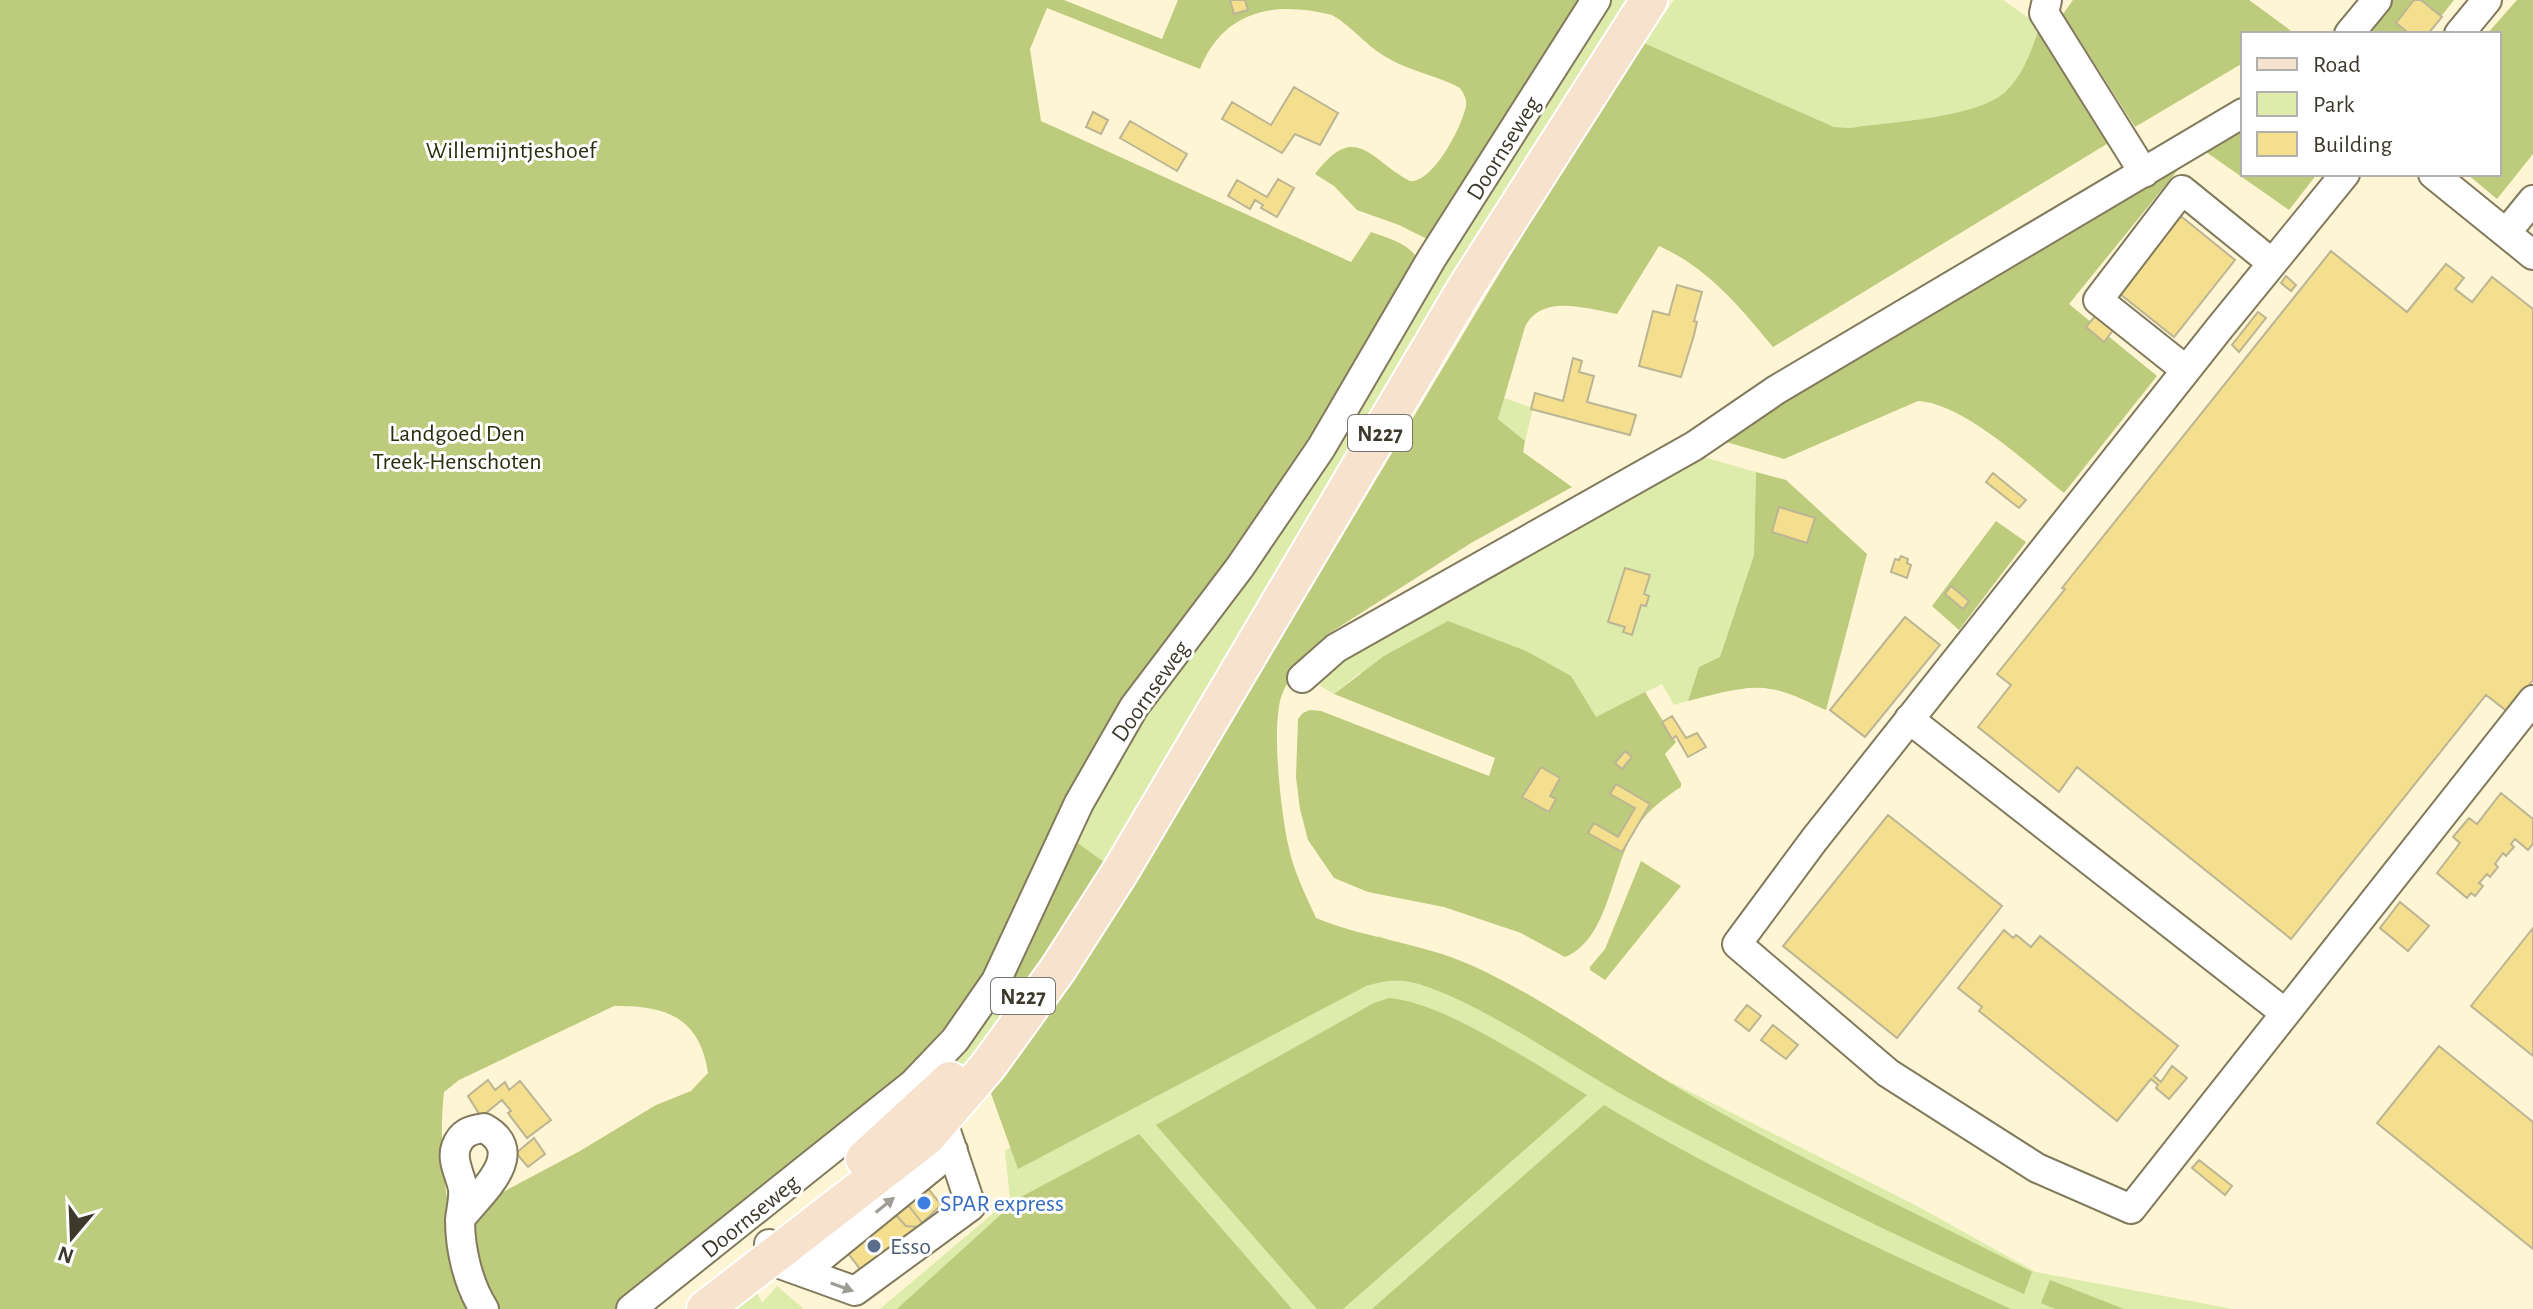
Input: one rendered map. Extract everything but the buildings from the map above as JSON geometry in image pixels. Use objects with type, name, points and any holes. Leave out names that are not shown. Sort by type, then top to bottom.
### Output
[{"type":"main road","name":"Doornseweg","points":[[678,1309],[769,1249],[937,1127],[982,1050],[1120,872],[1465,289],[1649,0]]},
{"type":"main road","name":"Doornseweg","points":[[705,1309],[769,1249]]},
{"type":"street","name":"Doornseweg","points":[[631,1309],[913,1084],[955,1040],[996,981],[1079,803],[1134,707],[1240,567],[1321,448],[1432,258],[1596,0]]},
{"type":"street","points":[[2047,0],[2044,13],[2144,173]]},
{"type":"street","points":[[2351,32],[2377,0]]},
{"type":"street","points":[[2461,32],[2487,0]]},
{"type":"street","points":[[1302,678],[1336,648],[1694,446],[1776,390],[2241,114]]},
{"type":"street","points":[[2343,176],[1909,719],[1737,944],[1888,1073],[2037,1168],[2131,1209],[2533,700]]},
{"type":"street","points":[[2435,176],[2533,255]]},
{"type":"street","points":[[2186,370],[2098,300],[2182,190],[2272,263]]},
{"type":"street","points":[[2506,233],[2533,200]]},
{"type":"street","points":[[1909,719],[2285,1013]]},
{"type":"street","name":"Doornseweg","points":[[769,1249],[803,1272],[855,1291],[971,1206],[937,1127],[803,1272]]},
{"type":"street","points":[[460,1219],[466,1262],[484,1309]]},
{"type":"green space","name":"Landgoed Den Treek-Henschoten","points":[[0,0],[1064,0],[1162,39],[1178,0],[1589,0],[1434,238],[1425,238],[1357,210],[1334,186],[1315,174],[1329,158],[1342,149],[1353,147],[1363,149],[1410,181],[1419,179],[1437,164],[1459,127],[1466,103],[1460,88],[1395,62],[1332,15],[1290,9],[1253,15],[1222,34],[1200,69],[1047,8],[1030,49],[1041,121],[1351,262],[1371,232],[1402,244],[1417,257],[1348,378],[1195,611],[983,983],[885,1096],[723,1235],[617,1309],[495,1309],[477,1271],[470,1234],[488,1200],[580,1151],[656,1105],[691,1091],[708,1073],[697,1039],[677,1018],[649,1008],[614,1006],[459,1080],[444,1092],[444,1175],[458,1256],[472,1309],[0,1309]]},
{"type":"green space","points":[[1612,0],[1638,0],[1111,867],[1075,841],[1109,773],[1441,270]]},
{"type":"green space","points":[[1674,0],[2003,0],[2040,26],[2018,77],[1993,100],[1932,117],[1850,128],[1834,127],[1644,43]]},
{"type":"green space","points":[[2073,0],[2249,0],[2293,32],[2241,32],[2241,64],[2135,127],[2063,14]]},
{"type":"green space","points":[[2388,0],[2454,0],[2429,32],[2364,32]]},
{"type":"green space","points":[[2517,0],[2533,0],[2533,154],[2497,199],[2469,176],[2501,176],[2501,32],[2489,32]]},
{"type":"green space","points":[[2040,26],[2115,139],[1773,347],[1708,277],[1659,246],[1617,314],[1566,306],[1542,310],[1533,316],[1525,327],[1498,419],[1525,441],[1523,452],[1572,487],[1471,543],[1328,634],[1292,675],[1283,692],[1277,723],[1280,789],[1288,844],[1296,873],[1316,918],[1454,958],[1501,980],[1734,1120],[2032,1272],[2024,1294],[1876,1225],[1729,1151],[1607,1086],[1473,1007],[1446,994],[1405,981],[1386,981],[1366,986],[1018,1169],[988,1085],[1080,967],[1125,899],[1562,169],[1644,43],[1834,127],[1850,128],[1955,113],[1993,100],[2018,77]]},
{"type":"green space","points":[[2241,132],[2241,176],[2315,176],[2289,210],[2206,152]]},
{"type":"green space","points":[[2181,166],[2069,304],[2157,376],[2064,493],[1974,423],[1936,404],[1918,401],[1784,459],[1713,438]]},
{"type":"green space","points":[[1504,398],[1533,408],[1525,441],[1498,419]]},
{"type":"green space","points":[[1689,453],[1756,472],[1754,555],[1720,657],[1699,667],[1688,701],[1674,705],[1662,684],[1596,717],[1589,709],[1359,673],[1334,694],[1320,686],[1321,679],[1337,660]]},
{"type":"green space","points":[[1756,472],[1786,480],[1867,554],[1826,710],[1785,692],[1761,688],[1729,691],[1688,701],[1699,667],[1720,657],[1754,555]]},
{"type":"green space","points":[[1996,521],[2026,542],[1959,630],[1932,606]]},
{"type":"green space","points":[[1448,621],[1526,651],[1571,676],[1596,717],[1645,692],[1676,742],[1665,754],[1681,787],[1658,804],[1639,824],[1592,934],[1580,948],[1565,957],[1521,933],[1444,907],[1368,892],[1334,878],[1308,840],[1296,777],[1298,719],[1310,710],[1321,711],[1489,776],[1495,758],[1334,694],[1384,656]]},
{"type":"green space","points":[[1075,841],[1111,867],[1029,986],[1010,973],[1041,918]]},
{"type":"green space","points":[[1641,861],[1681,886],[1605,980],[1590,967],[1605,949]]},
{"type":"green space","points":[[1380,936],[1917,1206],[2036,1272],[2233,1309],[880,1309],[1010,1199],[1005,1151],[1054,1121],[1164,1038]]},
{"type":"green space","points":[[1010,973],[1029,986],[999,1027],[914,1121]]},
{"type":"green space","points":[[1389,998],[1411,1002],[1463,1023],[1587,1095],[1343,1309],[1317,1309],[1156,1125],[1374,1003]]},
{"type":"green space","points":[[1604,1105],[1754,1187],[2011,1309],[1372,1309]]},
{"type":"green space","points":[[1139,1134],[1292,1309],[897,1309],[1019,1198]]},
{"type":"green space","points":[[2050,1280],[2124,1309],[2055,1309],[2041,1303]]},
{"type":"green space","points":[[777,1286],[804,1309],[725,1309],[754,1287],[762,1303]]},
{"type":"place","name":"SPAR express","points":[[924,1203]]},
{"type":"place","name":"Esso","points":[[874,1246]]},
{"type":"park label","name":"Willemijntjeshoef","points":[[511,150]]}]
